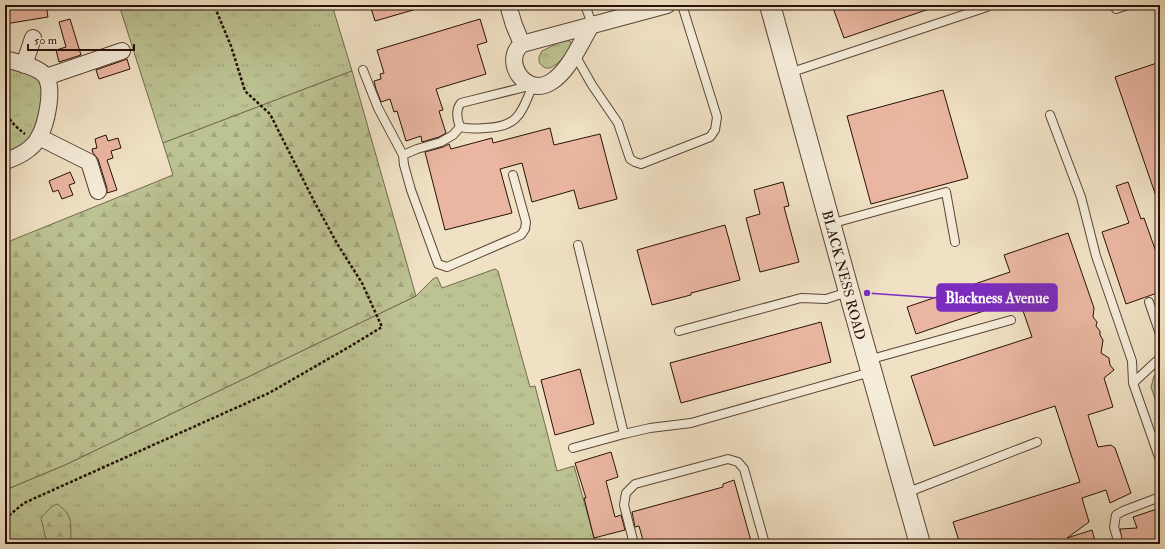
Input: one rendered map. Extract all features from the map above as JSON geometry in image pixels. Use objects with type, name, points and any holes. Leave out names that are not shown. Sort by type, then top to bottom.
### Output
[{"type":"street","points":[[508,5],[522,44]]},
{"type":"street","points":[[592,24],[575,55],[563,71],[549,83],[538,86],[533,85],[524,81],[519,76],[516,69],[514,53],[517,47],[522,44],[592,24],[667,5]]},
{"type":"street","name":"BLACK NESS ROAD","points":[[770,5],[920,544]]},
{"type":"street","points":[[24,64],[33,38]]},
{"type":"street","points":[[46,77],[122,51]]},
{"type":"street","points":[[5,59],[32,67],[46,77],[50,90],[49,108],[37,139],[24,152],[5,161]]},
{"type":"street","points":[[37,139],[89,162],[98,192]]},
{"type":"lane","points":[[585,5],[592,24]]},
{"type":"lane","points":[[575,55],[592,85],[618,123],[630,159],[640,164],[710,137],[715,130],[717,117],[682,5]]},
{"type":"lane","points":[[1114,5],[1116,9],[1128,5]]},
{"type":"lane","points":[[789,72],[987,7]]},
{"type":"lane","points":[[363,70],[378,108],[403,155],[404,165],[411,190],[438,264],[447,268],[521,235],[525,229],[526,222],[513,175]]},
{"type":"lane","points":[[460,127],[467,129],[493,128],[512,122],[521,112],[533,85]]},
{"type":"lane","points":[[460,127],[457,110],[461,103],[533,85]]},
{"type":"lane","points":[[1050,115],[1081,198],[1096,256],[1132,360],[1133,383],[1160,460]]},
{"type":"lane","points":[[403,155],[441,142],[453,135],[460,127]]},
{"type":"lane","points":[[830,224],[946,192],[955,242]]},
{"type":"lane","points":[[578,245],[624,434]]},
{"type":"lane","points":[[679,332],[801,298],[826,299],[849,292]]},
{"type":"lane","points":[[1149,302],[1160,334]]},
{"type":"lane","points":[[573,448],[650,428],[691,423],[1011,320]]},
{"type":"lane","points":[[1133,383],[1160,358]]},
{"type":"lane","points":[[906,493],[1037,442]]},
{"type":"lane","points":[[634,544],[624,505],[626,493],[635,484],[728,459],[738,462],[744,469],[765,544]]},
{"type":"lane","points":[[1117,537],[1114,527],[1116,515],[1160,497]]},
{"type":"path","points":[[5,524],[6,518],[24,503],[269,393],[382,327],[362,283],[308,190],[270,114],[245,91],[231,46],[214,5]]},
{"type":"path","points":[[5,110],[13,124],[37,139]]},
{"type":"green space","points":[[119,5],[332,5],[352,71],[163,143]]},
{"type":"green space","points":[[564,40],[570,41],[572,46],[557,64],[548,68],[543,67],[539,62],[539,57],[542,51]]},
{"type":"green space","points":[[5,59],[46,77],[39,137],[5,161],[5,109],[7,106],[7,100],[5,97]]},
{"type":"green space","points":[[352,71],[416,296],[65,465],[5,490],[5,243],[173,175],[163,143]]},
{"type":"green space","points":[[495,269],[498,271],[530,387],[535,386],[557,471],[574,466],[596,544],[5,544],[5,490],[65,465],[416,296],[433,279],[437,277],[442,288]]},
{"type":"green space","points":[[1159,373],[1160,404],[1158,408],[1151,387],[1154,376]]},
{"type":"green space","points":[[57,504],[63,509],[69,518],[72,544],[47,544],[41,518],[51,507]]},
{"type":"building","points":[[6,5],[46,5],[48,17],[5,24],[5,12],[7,12]]},
{"type":"building","points":[[370,5],[420,5],[420,8],[375,21]]},
{"type":"building","points":[[832,5],[935,5],[935,7],[844,38]]},
{"type":"building","points":[[70,19],[81,55],[59,62],[56,50],[66,47],[59,22]]},
{"type":"building","points":[[480,19],[487,42],[477,45],[486,74],[436,89],[443,110],[439,111],[446,133],[439,137],[422,142],[421,136],[406,141],[397,111],[394,112],[390,99],[381,102],[376,89],[374,81],[381,79],[380,74],[384,73],[377,50]]},
{"type":"building","points":[[127,59],[130,69],[99,79],[96,70]]},
{"type":"building","points":[[1160,62],[1160,202],[1158,202],[1115,77]]},
{"type":"building","points":[[943,90],[968,178],[871,204],[847,116]]},
{"type":"building","points":[[550,128],[554,145],[600,134],[617,199],[579,209],[574,190],[532,202],[522,163],[500,169],[512,213],[445,230],[425,152],[449,144],[451,149],[492,138],[493,143]]},
{"type":"building","points":[[106,135],[108,141],[118,138],[121,148],[111,151],[113,158],[107,160],[117,190],[107,193],[107,188],[98,159],[93,153],[92,149],[97,148],[95,139]]},
{"type":"building","points":[[70,172],[75,183],[69,185],[73,195],[62,199],[58,190],[53,192],[49,181]]},
{"type":"building","points":[[783,182],[789,206],[784,207],[799,262],[760,272],[746,218],[760,214],[754,190]]},
{"type":"building","points":[[1128,182],[1141,219],[1144,218],[1160,263],[1160,292],[1126,304],[1102,232],[1129,223],[1116,186]]},
{"type":"building","points":[[725,225],[740,280],[652,305],[637,250]]},
{"type":"building","points":[[1068,233],[1094,308],[1093,317],[1097,322],[1096,326],[1100,331],[1100,335],[1103,340],[1101,353],[1109,358],[1110,365],[1114,370],[1104,378],[1113,407],[1088,415],[1098,447],[1111,445],[1115,448],[1131,493],[1110,503],[1106,490],[1082,498],[1089,522],[1067,538],[1092,530],[1096,544],[960,544],[953,522],[1080,482],[1055,406],[934,446],[911,376],[1032,337],[1019,299],[916,334],[907,307],[1010,272],[1004,255]]},
{"type":"building","points":[[821,322],[831,362],[681,403],[670,363]]},
{"type":"building","points":[[580,369],[594,424],[555,435],[541,380]]},
{"type":"building","points":[[611,452],[618,477],[606,481],[615,517],[621,515],[625,530],[594,538],[584,498],[586,498],[575,463]]},
{"type":"building","points":[[734,480],[751,541],[740,544],[644,544],[639,526],[635,527],[632,512],[723,487],[723,484]]},
{"type":"building","points":[[1160,508],[1160,544],[1123,544],[1120,529],[1137,528],[1133,517]]},
{"type":"place","name":"Blackness Avenue","points":[[867,293]]}]
